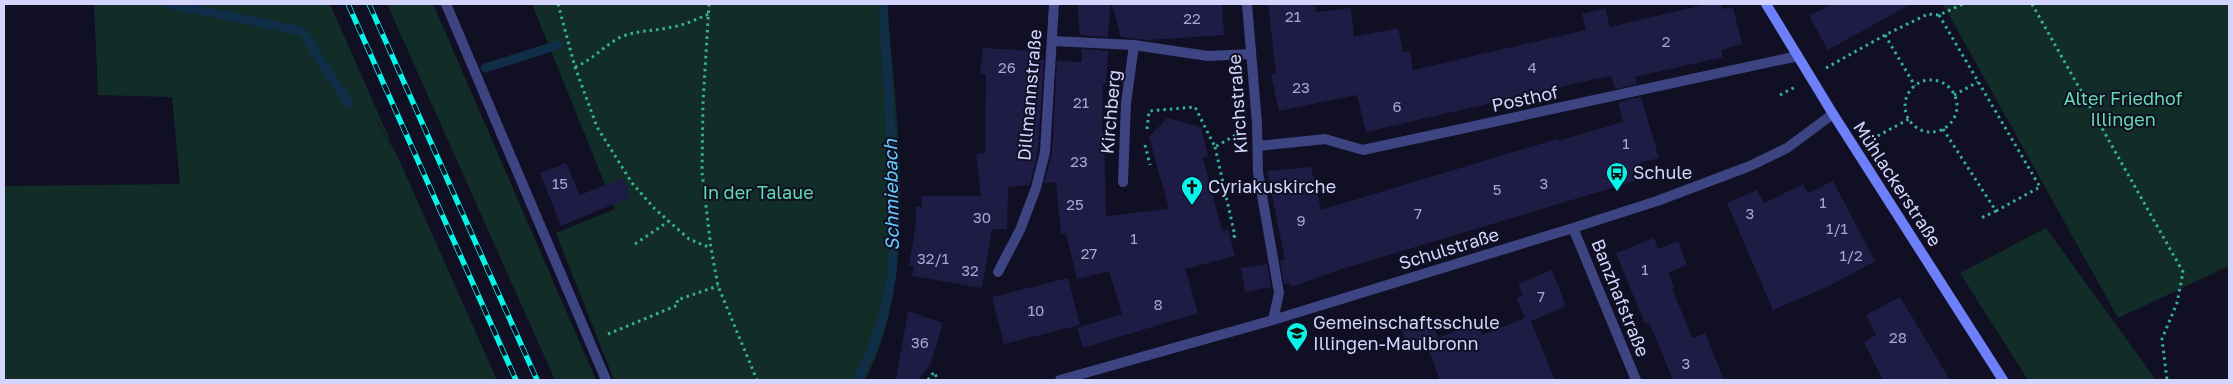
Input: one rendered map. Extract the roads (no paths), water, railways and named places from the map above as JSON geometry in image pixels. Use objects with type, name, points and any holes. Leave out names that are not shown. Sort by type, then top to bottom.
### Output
[{"type":"street","points":[[446,4],[606,380]]},
{"type":"street","name":"Dillmannstraße","points":[[998,272],[1020,230],[1036,188],[1044,152],[1054,4]]},
{"type":"street","name":"Kirchstraße","points":[[1247,4],[1257,123],[1258,172],[1279,293],[1273,320]]},
{"type":"street","name":"Mühlackerstraße","points":[[1766,4],[1833,114],[2003,380]]},
{"type":"street","name":"Kirchberg","points":[[1052,41],[1134,46],[1208,56],[1251,54]]},
{"type":"street","name":"Kirchberg","points":[[1123,182],[1126,103],[1134,46]]},
{"type":"street","name":"Posthof","points":[[1258,146],[1325,139],[1363,150],[1798,56]]},
{"type":"street","name":"Schulstraße","points":[[1060,380],[1273,320],[1657,201],[1750,166],[1787,148],[1833,114]]},
{"type":"street","name":"Banzhafstraße","points":[[1573,228],[1636,380]]},
{"type":"waterway","points":[[168,4],[302,31],[349,104]]},
{"type":"waterway","name":"Schmiebach","points":[[857,380],[871,352],[884,313],[892,273],[895,204],[883,4]]},
{"type":"waterway","points":[[485,68],[558,45]]},
{"type":"railway","points":[[348,4],[516,380]]},
{"type":"railway","points":[[369,4],[537,380]]},
{"type":"place","name":"Schule","points":[[1617,192]]},
{"type":"place","name":"Cyriakuskirche","points":[[1192,206]]},
{"type":"place","name":"Gemeinschaftsschule Illingen-Maulbronn","points":[[1297,352]]},
{"type":"park label","name":"Alter Friedhof Illingen","points":[[2123,109]]},
{"type":"park label","name":"In der Talaue","points":[[758,193]]}]
